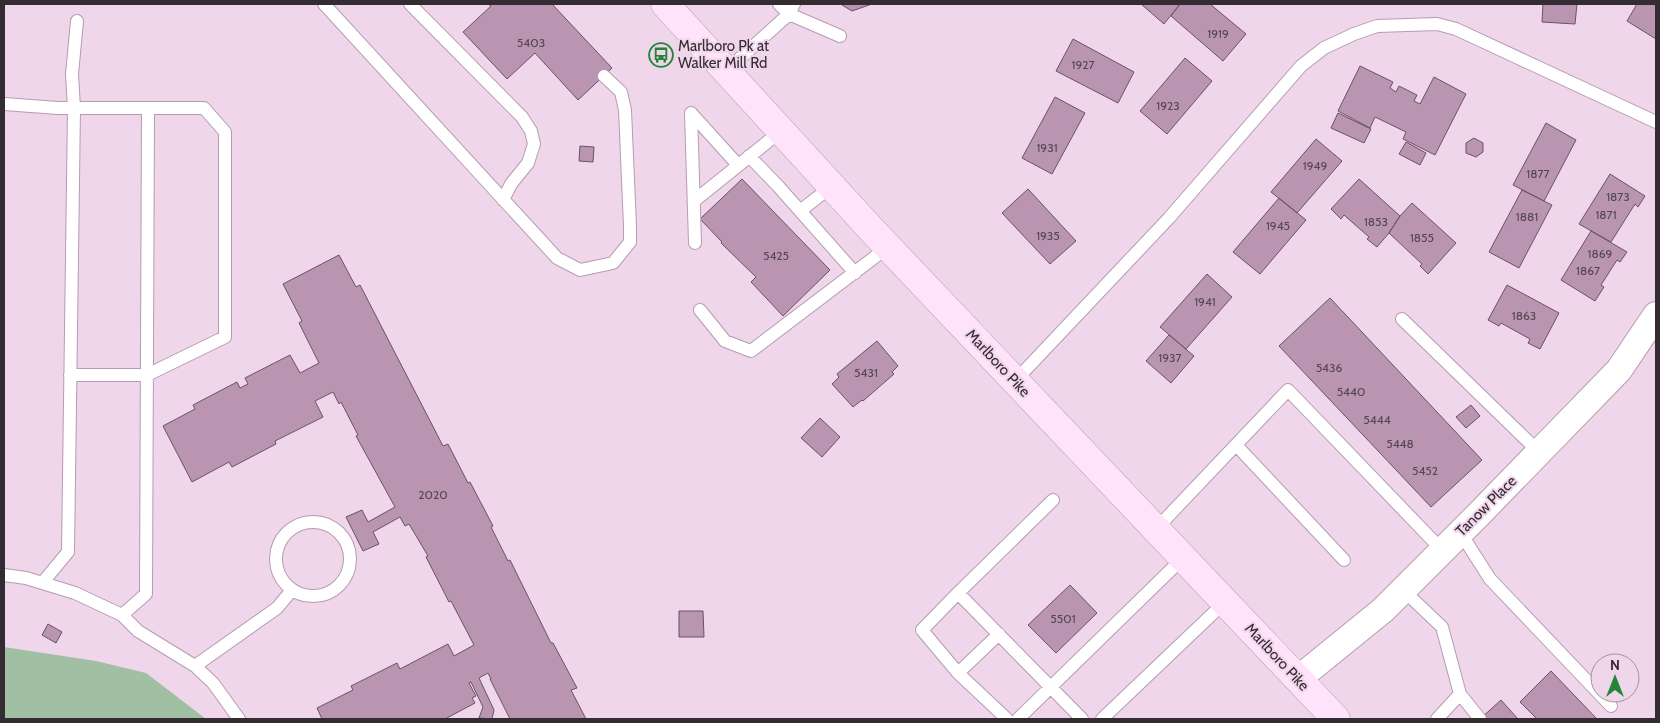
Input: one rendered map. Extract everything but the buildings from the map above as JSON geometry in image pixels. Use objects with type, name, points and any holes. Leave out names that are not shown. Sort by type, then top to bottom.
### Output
[{"type":"main road","name":"Marlboro Pike","points":[[665,4],[888,247],[1336,719]]},
{"type":"street","name":"Tanow Place","points":[[1298,679],[1383,610],[1539,452],[1619,370],[1656,315]]},
{"type":"lane","points":[[324,4],[557,258],[580,270],[614,263],[630,242],[624,110],[621,92],[604,76]]},
{"type":"lane","points":[[410,4],[522,117],[531,131],[534,144],[528,163],[511,184],[504,200]]},
{"type":"lane","points":[[780,4],[840,36]]},
{"type":"lane","points":[[727,70],[792,9]]},
{"type":"lane","points":[[43,582],[68,552],[74,108],[72,74],[77,21]]},
{"type":"lane","points":[[1015,381],[1170,218],[1301,66],[1324,48],[1354,34],[1377,26],[1395,25],[1438,24],[1456,29],[1656,122]]},
{"type":"lane","points":[[4,104],[74,108],[204,108],[225,132],[225,337],[147,375],[70,375]]},
{"type":"lane","points":[[122,615],[146,594],[148,108]]},
{"type":"lane","points":[[695,243],[691,113],[738,165]]},
{"type":"lane","points":[[694,201],[781,131]]},
{"type":"lane","points":[[749,156],[854,273]]},
{"type":"lane","points":[[800,211],[832,186]]},
{"type":"lane","points":[[700,310],[724,341],[751,351],[888,247]]},
{"type":"lane","points":[[1402,319],[1539,452]]},
{"type":"lane","points":[[1156,529],[1288,390],[1442,550]]},
{"type":"lane","points":[[1236,444],[1344,560]]},
{"type":"lane","points":[[1007,719],[958,673],[922,630],[1053,500]]},
{"type":"lane","points":[[307,522],[321,523],[336,529],[343,537],[349,549],[349,568],[342,583],[327,594],[308,596],[292,590],[279,574],[276,552],[281,540],[294,528],[307,522]]},
{"type":"lane","points":[[1460,532],[1490,579],[1611,706]]},
{"type":"lane","points":[[1018,719],[1184,558]]},
{"type":"lane","points":[[4,575],[43,582],[75,593],[122,615],[138,631],[195,666],[213,683],[240,719]]},
{"type":"lane","points":[[195,666],[277,608],[292,590]]},
{"type":"lane","points":[[1403,590],[1442,627],[1460,694],[1480,719]]},
{"type":"lane","points":[[958,593],[1082,719]]},
{"type":"lane","points":[[1102,719],[1225,602]]},
{"type":"lane","points":[[958,673],[999,634]]},
{"type":"lane","points":[[1437,719],[1460,694]]},
{"type":"green space","points":[[4,647],[96,661],[146,673],[206,719],[4,719]]},
{"type":"place","name":"Marlboro Pk at Walker Mill Rd","points":[[661,55]]}]
